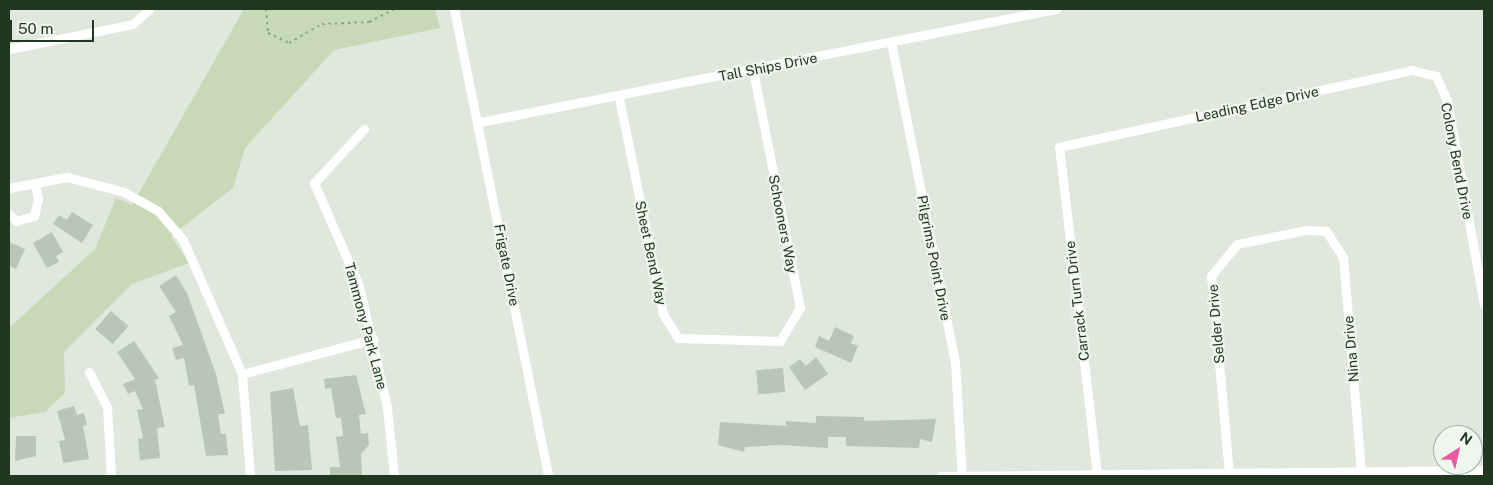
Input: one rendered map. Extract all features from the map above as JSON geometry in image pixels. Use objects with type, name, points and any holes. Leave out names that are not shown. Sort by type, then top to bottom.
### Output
[{"type":"street","points":[[9,49],[133,24],[149,9]]},
{"type":"street","name":"Frigate Drive","points":[[454,9],[480,122],[548,476]]},
{"type":"street","name":"Tall Ships Drive","points":[[480,122],[619,98],[1056,9]]},
{"type":"street","name":"Pilgrims Point Drive","points":[[891,42],[955,363],[962,476]]},
{"type":"street","name":"Schooners Way","points":[[747,340],[780,341],[800,308],[753,70]]},
{"type":"street","name":"Leading Edge Drive","points":[[1078,143],[1412,70],[1436,76]]},
{"type":"street","name":"Colony Bend Drive","points":[[1436,76],[1447,102],[1484,305]]},
{"type":"street","name":"Sheet Bend Way","points":[[619,98],[663,314],[678,338],[747,340]]},
{"type":"street","name":"Tammony Park Lane","points":[[364,129],[314,183],[339,232],[372,339],[394,476]]},
{"type":"street","name":"Carrack Turn Drive","points":[[1078,143],[1059,147],[1097,474]]},
{"type":"street","points":[[9,188],[67,177],[124,192],[158,211],[183,240],[242,374],[250,476]]},
{"type":"street","points":[[9,214],[16,221],[34,216],[38,199],[35,183]]},
{"type":"street","name":"Selder Drive","points":[[1229,473],[1211,276],[1236,244],[1306,230],[1326,231]]},
{"type":"street","name":"Nina Drive","points":[[1326,231],[1343,256],[1361,471]]},
{"type":"street","points":[[242,374],[372,339]]},
{"type":"street","points":[[89,372],[107,407],[111,476]]},
{"type":"street","points":[[941,476],[1484,470]]},
{"type":"path","points":[[266,9],[268,33],[289,43],[322,24],[369,22],[394,9]]},
{"type":"green space","points":[[244,9],[435,9],[440,28],[334,50],[245,148],[233,188],[171,236],[189,263],[132,284],[64,352],[65,393],[45,412],[9,418],[9,328],[95,249],[116,198],[132,205]]},
{"type":"building","points":[[72,212],[93,225],[82,243],[53,224],[59,215],[67,220]]},
{"type":"building","points":[[52,232],[63,252],[56,256],[59,262],[47,268],[33,243]]},
{"type":"building","points":[[9,242],[25,249],[16,269],[9,266]]},
{"type":"building","points":[[176,275],[187,293],[216,374],[225,414],[218,414],[221,434],[226,434],[228,455],[206,456],[194,385],[189,386],[184,358],[176,360],[172,348],[183,345],[169,316],[176,312],[159,286]]},
{"type":"building","points":[[111,311],[128,326],[113,344],[95,329]]},
{"type":"building","points":[[835,327],[854,336],[851,343],[858,346],[851,363],[815,347],[819,336],[829,341]]},
{"type":"building","points":[[134,341],[159,378],[155,380],[165,427],[157,428],[160,458],[140,460],[138,439],[143,438],[137,410],[143,409],[135,391],[128,394],[123,384],[135,379],[117,352]]},
{"type":"building","points":[[816,357],[828,374],[805,390],[789,367],[800,359],[806,366]]},
{"type":"building","points":[[783,368],[785,392],[758,394],[756,370]]},
{"type":"building","points":[[356,375],[366,414],[359,415],[361,434],[368,433],[369,445],[361,454],[362,476],[330,476],[330,467],[340,467],[336,437],[343,436],[341,418],[336,418],[331,388],[325,389],[324,379]]},
{"type":"building","points":[[293,388],[300,426],[308,425],[312,470],[275,471],[270,392]]},
{"type":"building","points":[[74,406],[77,415],[84,413],[87,425],[83,426],[89,459],[63,463],[59,441],[65,440],[57,411]]},
{"type":"building","points":[[816,416],[864,417],[864,421],[936,419],[932,442],[920,439],[919,448],[846,446],[846,437],[828,437],[828,448],[781,445],[745,447],[744,452],[718,445],[720,422],[786,426],[786,421],[816,423]]},
{"type":"building","points":[[16,436],[36,436],[36,456],[15,461]]}]
